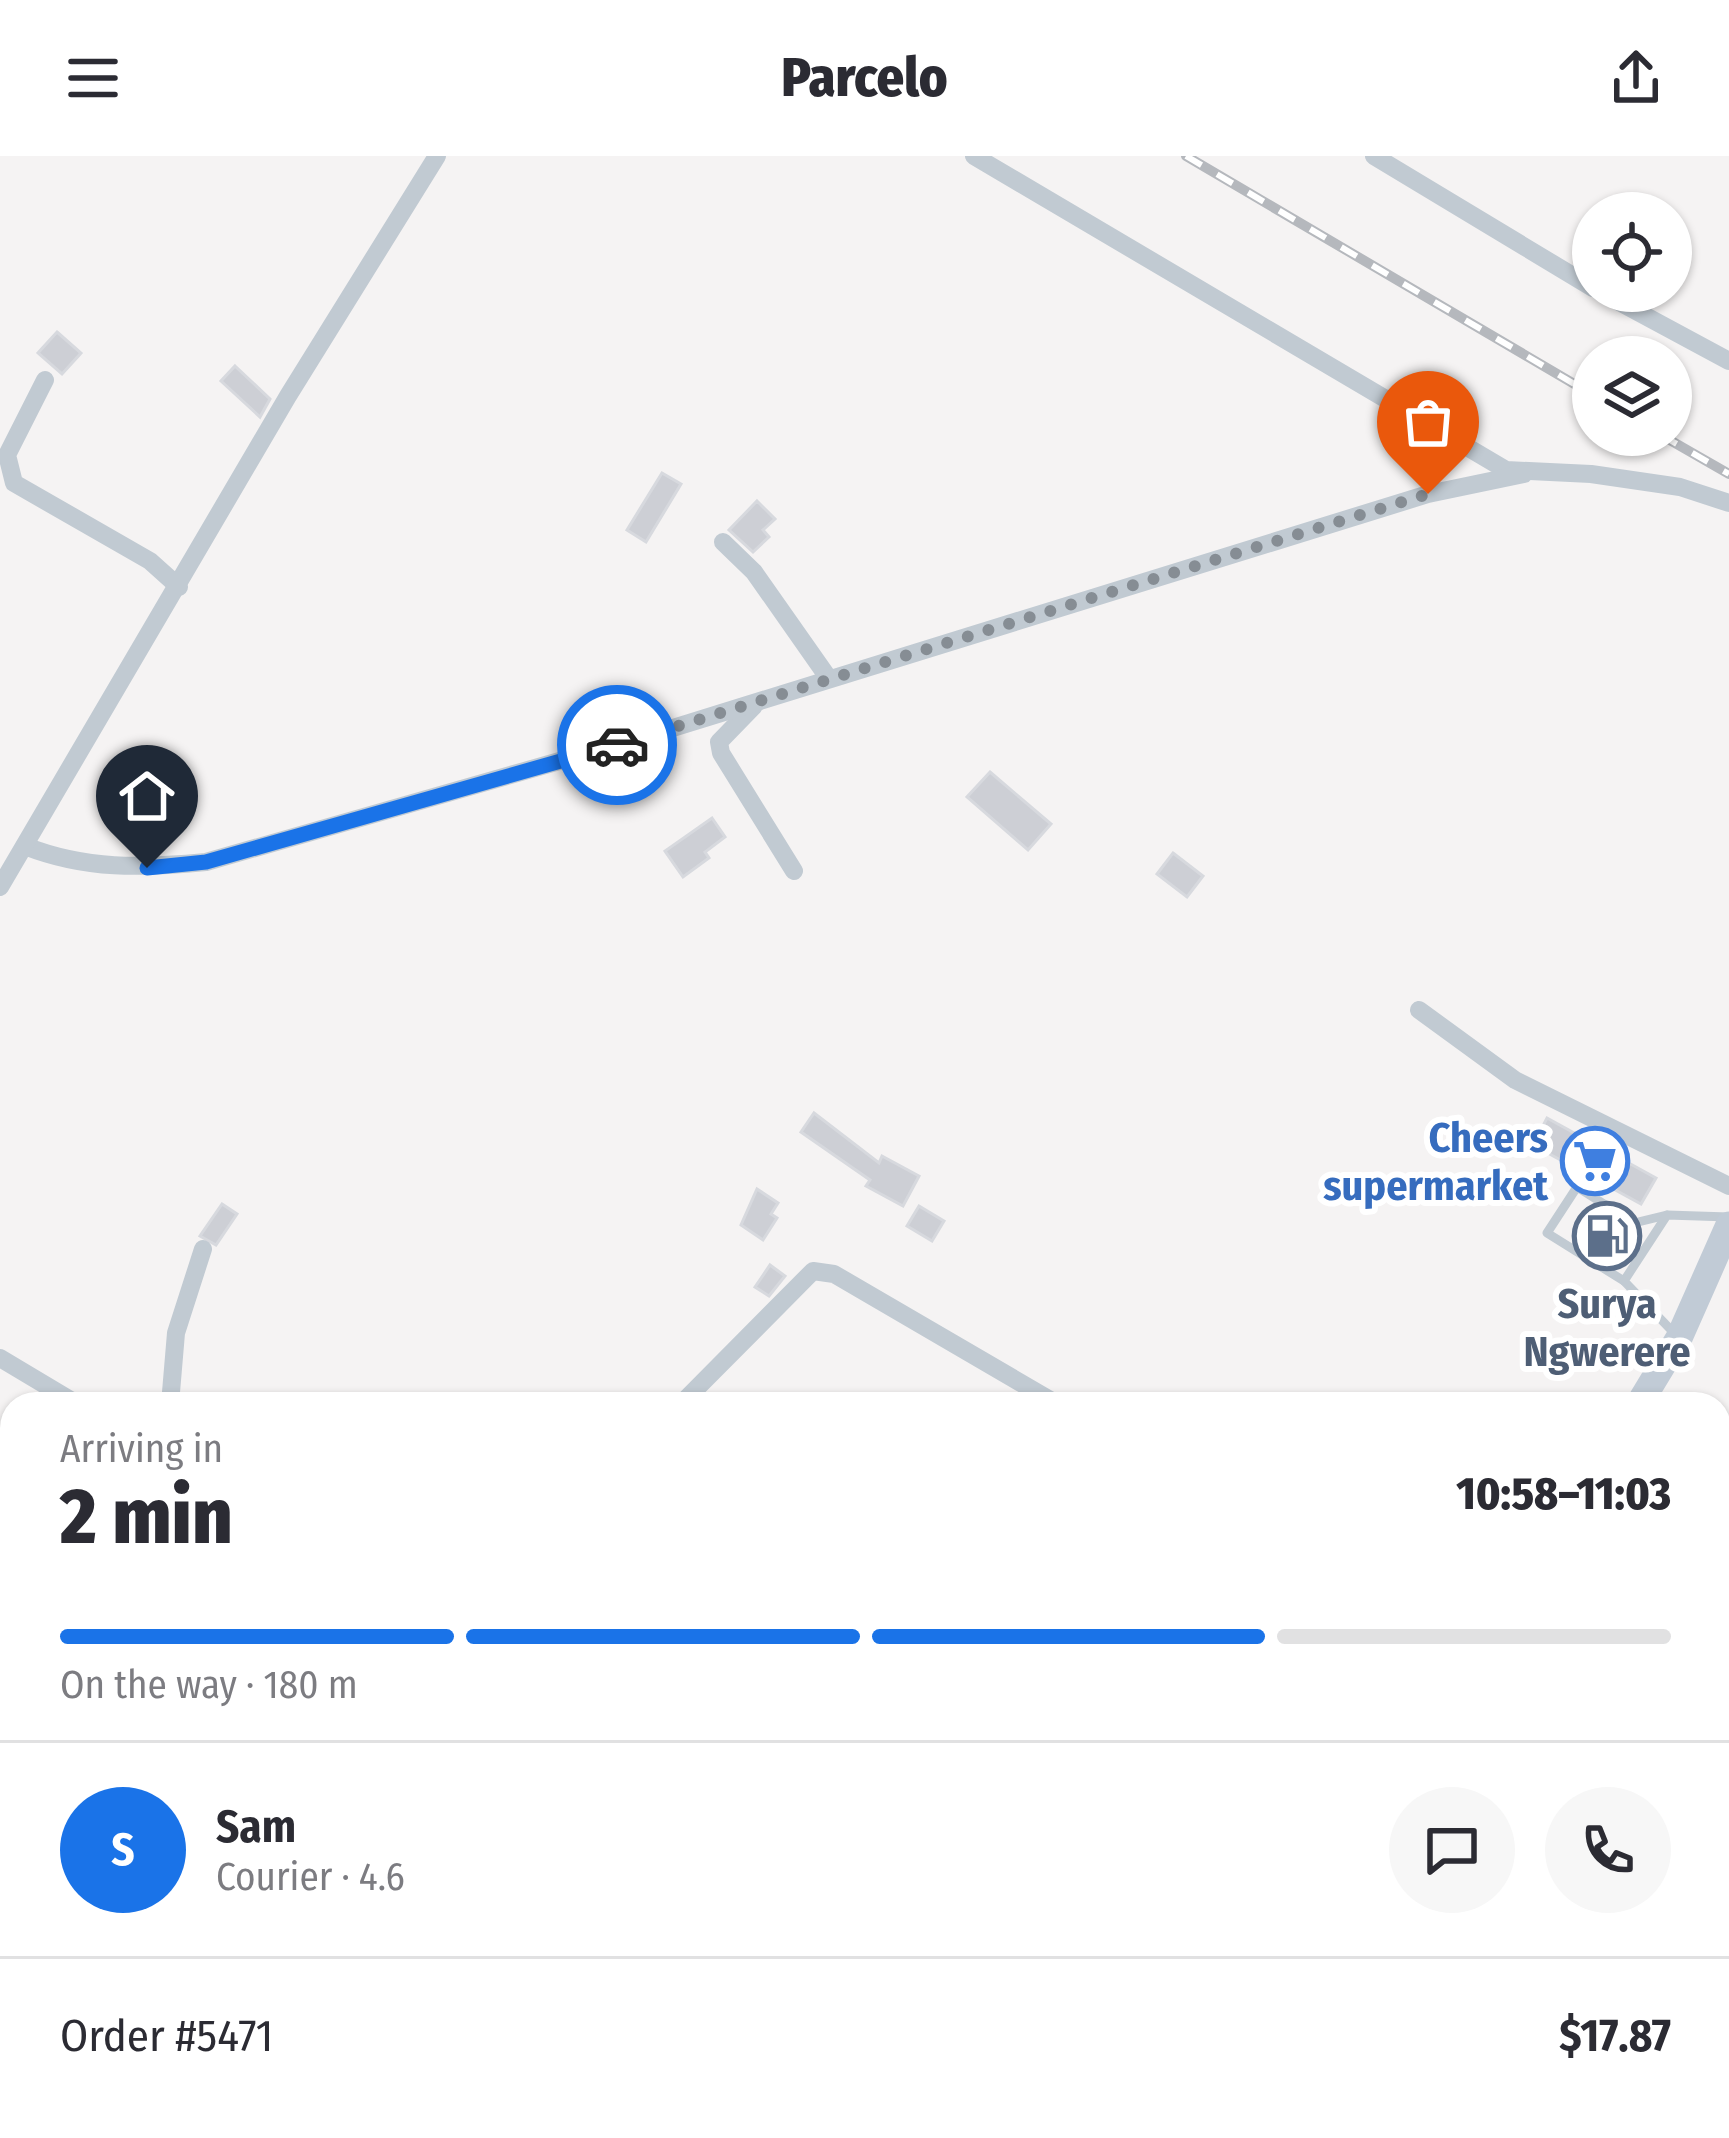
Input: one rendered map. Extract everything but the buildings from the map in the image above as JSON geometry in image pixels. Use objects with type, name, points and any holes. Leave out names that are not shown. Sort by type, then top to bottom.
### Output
[{"type":"main road","points":[[1646,1392],[1679,1338],[1728,1227]]},
{"type":"street","points":[[0,887],[288,396],[437,156]]},
{"type":"street","points":[[974,156],[1506,470],[1524,474]]},
{"type":"street","points":[[1374,156],[1572,275]]},
{"type":"street","points":[[1638,312],[1729,361]]},
{"type":"street","points":[[46,380],[7,455],[14,483],[150,561],[179,587]]},
{"type":"street","points":[[25,846],[85,865],[147,868],[206,862],[647,736],[827,676],[1428,494],[1524,474],[1591,474],[1680,487],[1729,502]]},
{"type":"street","points":[[723,542],[754,572],[827,676]]},
{"type":"street","points":[[773,694],[748,710],[719,742],[721,753],[794,871]]},
{"type":"street","points":[[1419,1010],[1515,1080],[1729,1186]]},
{"type":"street","points":[[171,1392],[176,1333],[203,1249]]},
{"type":"street","points":[[693,1392],[813,1271],[834,1274],[1036,1392]]},
{"type":"street","points":[[0,1358],[57,1392]]},
{"type":"lane","points":[[1679,1338],[1624,1281],[1547,1233],[1576,1187],[1634,1223],[1667,1215],[1728,1227]]},
{"type":"lane","points":[[1624,1281],[1667,1215]]},
{"type":"railway","points":[[1186,156],[1572,383]]},
{"type":"railway","points":[[1692,453],[1729,474]]},
{"type":"way so far","points":[[617,745],[827,676],[1428,494]]},
{"type":"place","name":"Cheers supermarket","points":[[1595,1161]]},
{"type":"place","name":"Surya Ngwerere","points":[[1607,1236]]},
{"type":"route","points":[[147,868],[206,862],[617,745]]}]
